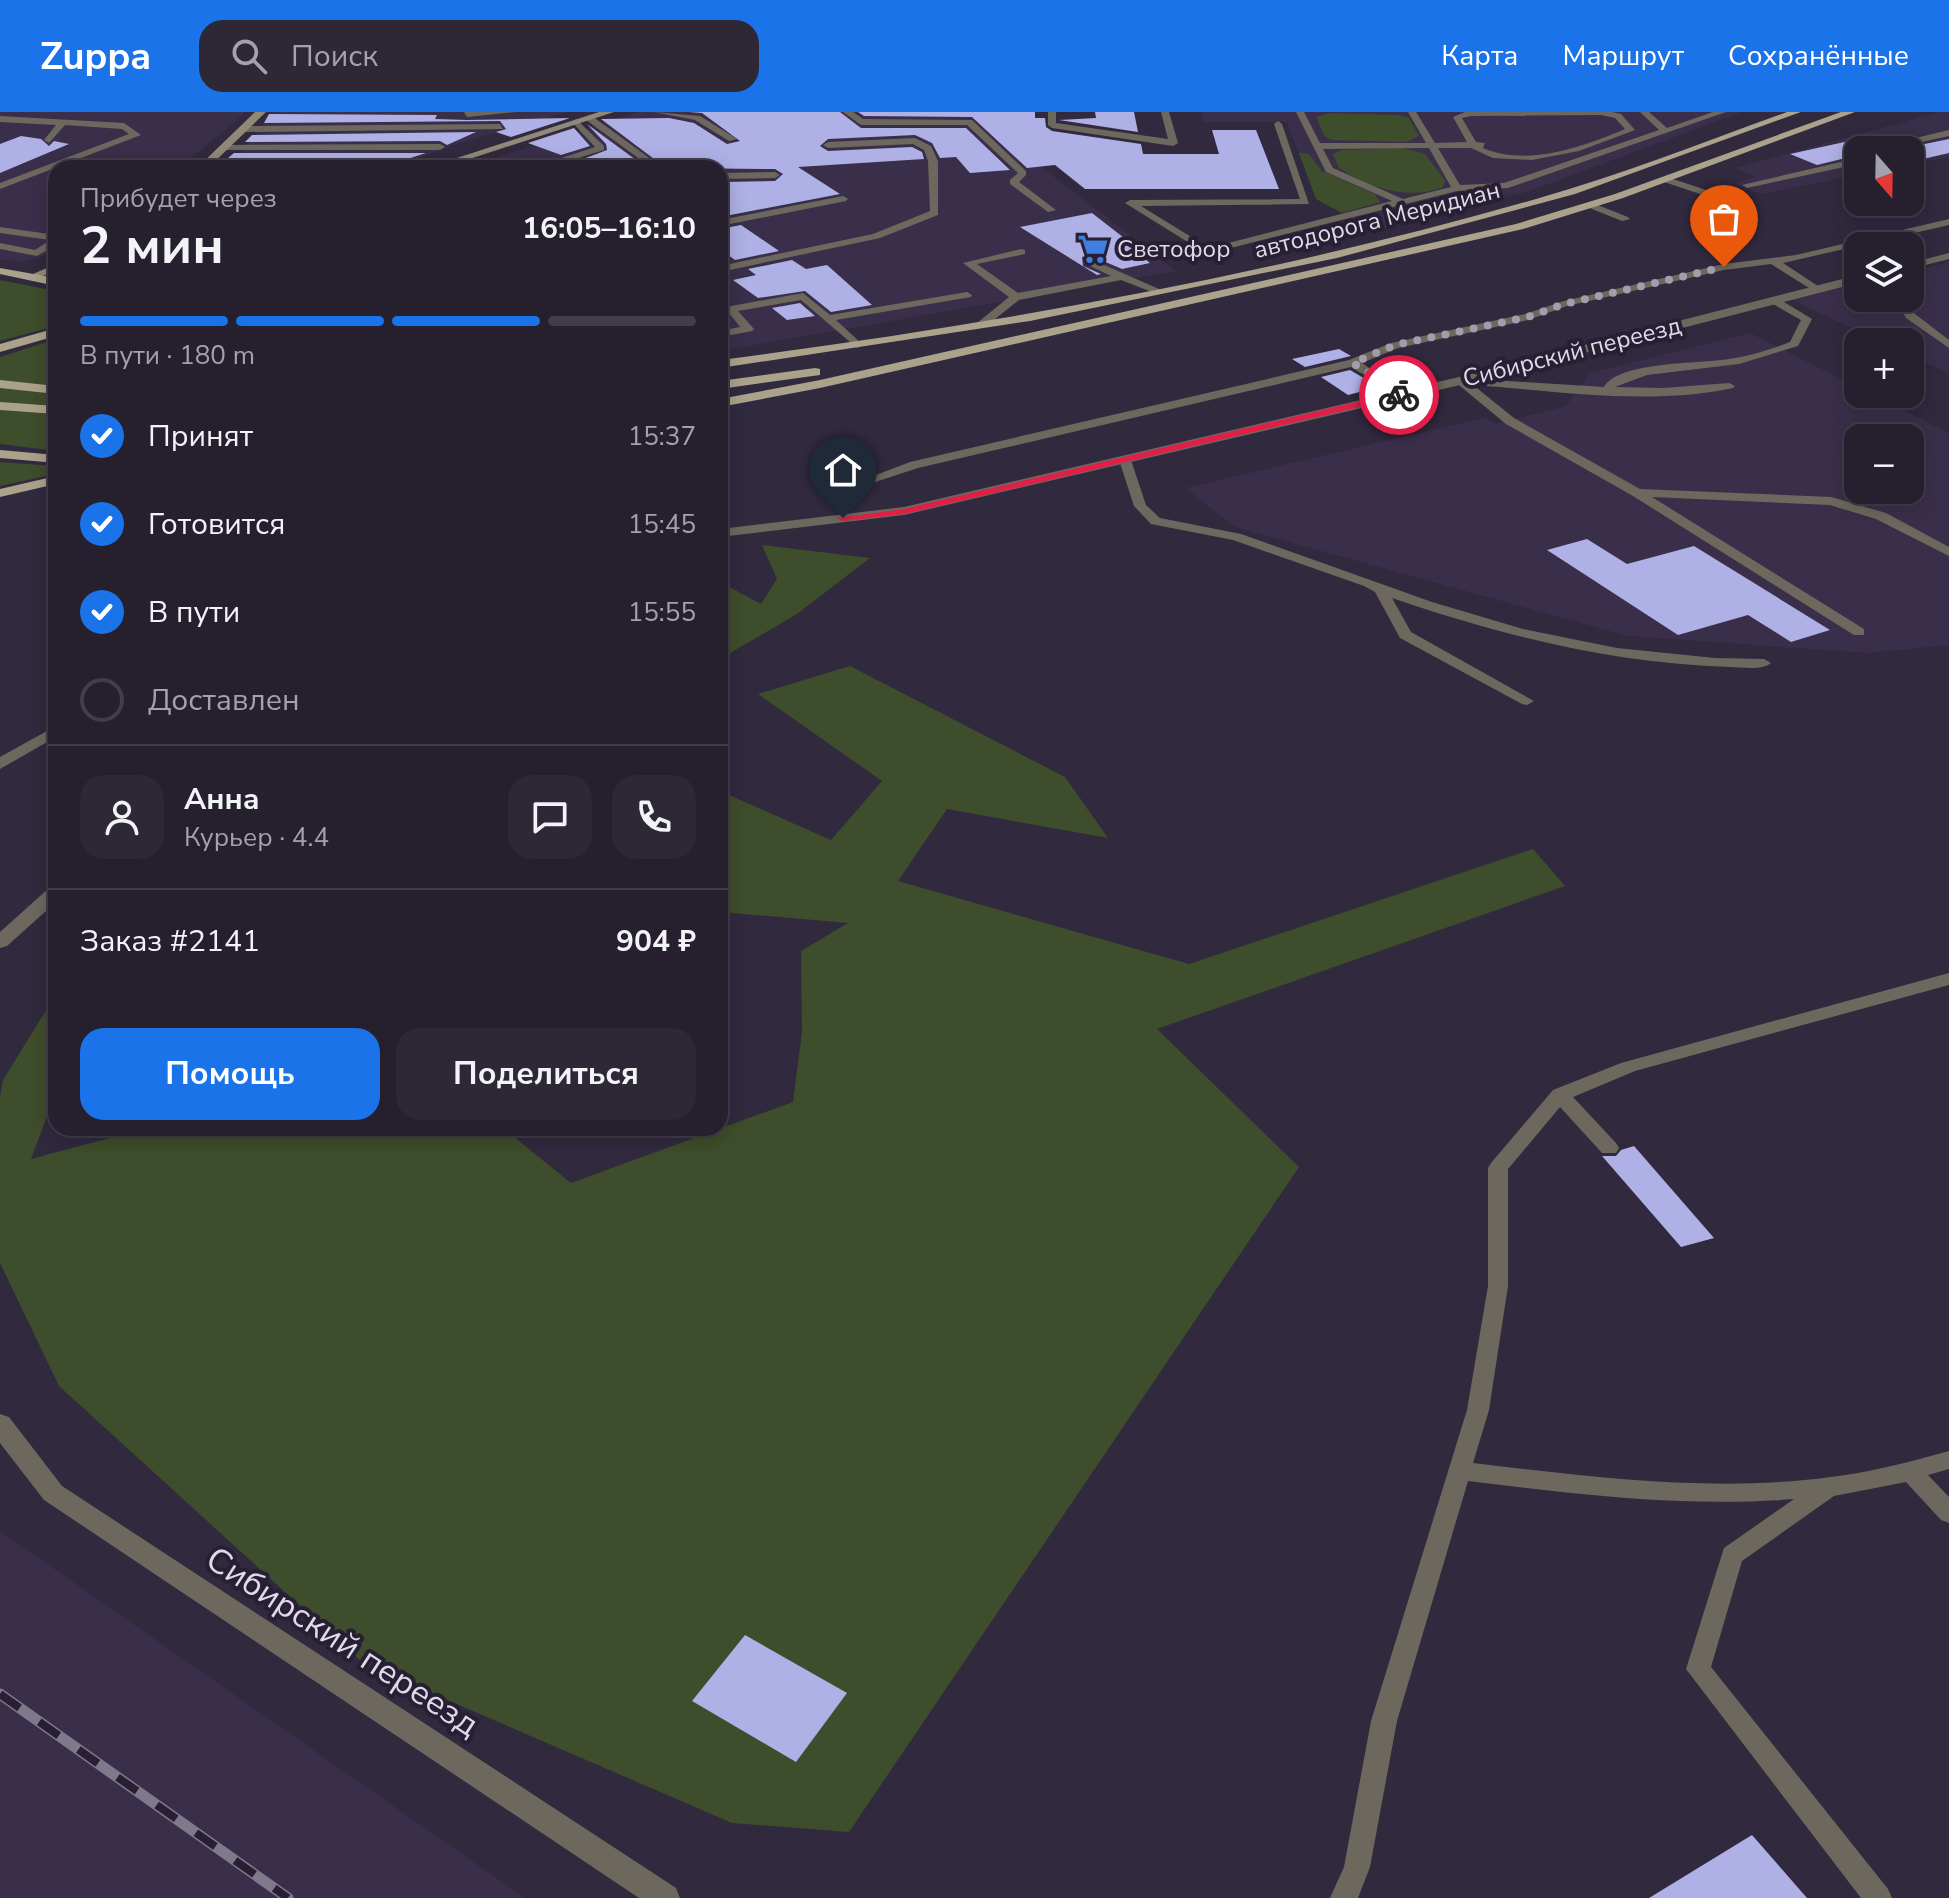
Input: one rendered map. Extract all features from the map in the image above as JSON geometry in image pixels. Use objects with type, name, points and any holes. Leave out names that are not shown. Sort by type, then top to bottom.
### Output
[{"type":"main road","name":"автодорога Меридиан","points":[[728,363],[981,325],[1319,259],[1541,201],[1796,112]]},
{"type":"main road","name":"автодорога Меридиан","points":[[1020,338],[1439,247],[1667,180],[1850,112]]},
{"type":"main road","points":[[0,271],[48,280]]},
{"type":"main road","points":[[0,348],[48,334]]},
{"type":"main road","points":[[728,384],[1020,338]]},
{"type":"main road","points":[[728,401],[820,384],[1020,338]]},
{"type":"main road","points":[[0,384],[48,389]]},
{"type":"main road","points":[[0,406],[48,409]]},
{"type":"main road","points":[[0,454],[48,458]]},
{"type":"main road","points":[[0,493],[48,482]]},
{"type":"street","points":[[211,160],[261,112]]},
{"type":"street","points":[[456,160],[609,112]]},
{"type":"street","points":[[1924,262],[1949,256]]},
{"type":"street","points":[[32,277],[48,270]]},
{"type":"street","name":"Сибирский переезд","points":[[728,532],[904,511],[1460,381],[1844,283]]},
{"type":"street","points":[[0,942],[48,899]]},
{"type":"street","name":"Сибирский переезд","points":[[0,1424],[53,1493],[665,1898]]},
{"type":"lane","points":[[467,114],[512,112]]},
{"type":"lane","points":[[658,112],[697,118],[732,139]]},
{"type":"lane","points":[[847,112],[861,122],[969,122]]},
{"type":"lane","points":[[956,112],[1023,173],[1013,182],[1051,210]]},
{"type":"lane","points":[[1052,112],[1052,125],[1173,143],[1165,112]]},
{"type":"lane","points":[[1300,112],[1329,170],[1402,202]]},
{"type":"lane","points":[[1412,112],[1457,188]]},
{"type":"lane","points":[[1601,112],[1618,116],[1631,130],[1536,157],[1494,156],[1473,145],[1457,117],[1460,114],[1601,112]]},
{"type":"lane","points":[[1644,112],[1666,132]]},
{"type":"lane","points":[[1278,124],[1306,202],[1130,203],[1207,251],[1457,188],[1505,186],[1722,112]]},
{"type":"lane","points":[[589,118],[647,160]]},
{"type":"lane","points":[[0,119],[124,126],[136,135],[69,160]]},
{"type":"lane","points":[[562,160],[601,148],[576,122]]},
{"type":"lane","points":[[49,140],[62,123]]},
{"type":"lane","points":[[244,129],[500,127]]},
{"type":"lane","points":[[1924,138],[1949,133]]},
{"type":"lane","points":[[728,267],[876,236],[935,213],[933,161],[928,148],[915,141],[828,145]]},
{"type":"lane","points":[[1924,146],[1949,141]]},
{"type":"lane","points":[[1317,146],[1505,145]]},
{"type":"lane","points":[[225,148],[440,147]]},
{"type":"lane","points":[[1784,168],[1844,156]]},
{"type":"lane","points":[[1747,185],[1844,164]]},
{"type":"lane","points":[[0,186],[48,168]]},
{"type":"lane","points":[[728,176],[775,175]]},
{"type":"lane","points":[[1667,180],[1721,198]]},
{"type":"lane","points":[[728,221],[843,199]]},
{"type":"lane","points":[[1590,205],[1625,219]]},
{"type":"lane","points":[[869,480],[914,465],[1353,363],[1395,345],[1528,317],[1564,304],[1724,267],[1773,261],[1949,222]]},
{"type":"lane","points":[[0,230],[48,239]]},
{"type":"lane","points":[[0,246],[37,253],[48,245]]},
{"type":"lane","points":[[1016,297],[968,263],[1021,252]]},
{"type":"lane","points":[[1088,261],[1161,292]]},
{"type":"lane","points":[[1773,261],[1817,290]]},
{"type":"lane","points":[[981,325],[1016,297],[1122,277]]},
{"type":"lane","points":[[831,318],[967,295]]},
{"type":"lane","points":[[728,333],[748,329],[731,309],[803,296],[831,318],[857,345]]},
{"type":"lane","points":[[1606,389],[1615,380],[1657,370],[1720,364],[1794,344],[1807,319],[1775,301]]},
{"type":"lane","points":[[1908,312],[1949,345]]},
{"type":"lane","points":[[1353,363],[1402,394]]},
{"type":"lane","points":[[1460,381],[1606,389],[1704,390],[1729,386]]},
{"type":"lane","points":[[1460,381],[1510,421],[1637,493],[1859,632]]},
{"type":"lane","points":[[1125,460],[1140,506],[1156,521],[1236,537],[1455,616],[1586,648],[1705,663],[1764,663]]},
{"type":"lane","points":[[1637,493],[1831,501],[1881,516],[1949,552]]},
{"type":"lane","points":[[1380,589],[1405,635],[1527,701]]},
{"type":"lane","points":[[0,764],[48,736]]},
{"type":"lane","points":[[1344,1898],[1357,1867],[1384,1721],[1478,1410],[1498,1286],[1498,1168],[1560,1095],[1628,1067],[1949,979]]},
{"type":"lane","points":[[1560,1095],[1609,1148]]},
{"type":"lane","points":[[1458,1471],[1593,1486],[1825,1490],[1912,1473],[1949,1460]]},
{"type":"lane","points":[[1912,1473],[1949,1513]]},
{"type":"lane","points":[[1825,1490],[1732,1555],[1698,1669],[1878,1898]]},
{"type":"shaded area","points":[[0,112],[246,112],[189,160],[48,160],[48,255],[21,262],[0,259]]},
{"type":"shaded area","points":[[272,112],[568,112],[462,142],[414,160],[236,160]]},
{"type":"shaded area","points":[[638,112],[977,112],[1017,148],[1176,271],[728,350],[728,160],[489,160]]},
{"type":"shaded area","points":[[1201,112],[1742,112],[1527,192],[1373,231],[1316,199],[1287,122],[1203,122]]},
{"type":"shaded area","points":[[1949,112],[1949,157],[1924,162],[1924,136],[1852,136]]},
{"type":"shaded area","points":[[1844,138],[1844,178],[1761,194],[1734,183],[1756,177],[1735,168]]},
{"type":"shaded area","points":[[1949,262],[1949,374],[1924,362],[1924,328],[1851,328],[1792,300],[1844,287],[1844,312],[1924,312],[1924,268]]},
{"type":"shaded area","points":[[1750,333],[1844,380],[1844,408],[1899,408],[1949,433],[1949,645],[1867,653],[1628,636],[1235,527],[1185,488],[1484,418],[1496,424],[1566,406],[1590,373]]},
{"type":"shaded area","points":[[0,1531],[525,1898],[0,1898]]},
{"type":"green space","points":[[1329,113],[1400,115],[1409,118],[1419,136],[1407,142],[1332,140],[1325,137],[1316,117]]},
{"type":"green space","points":[[1404,148],[1425,154],[1445,180],[1443,187],[1417,193],[1376,186],[1339,168],[1333,154],[1341,150]]},
{"type":"green space","points":[[1299,153],[1309,154],[1322,171],[1375,194],[1380,202],[1342,213],[1316,199]]},
{"type":"green space","points":[[0,280],[48,289],[48,328],[0,341]]},
{"type":"green space","points":[[48,342],[48,450],[0,444],[0,357]]},
{"type":"green space","points":[[0,462],[48,465],[48,476],[0,486]]},
{"type":"green space","points":[[762,545],[870,558],[797,614],[728,654],[728,586],[761,604],[777,579]]},
{"type":"green space","points":[[850,666],[1065,777],[1108,838],[947,809],[898,881],[1189,964],[1533,849],[1565,886],[1157,1029],[1299,1167],[849,1832],[732,1823],[364,1664],[59,1386],[0,1263],[0,1097],[3,1080],[48,1007],[48,1113],[31,1159],[117,1136],[513,1136],[571,1183],[700,1136],[728,1136],[728,1126],[793,1102],[802,1032],[801,951],[848,923],[728,913],[728,795],[831,840],[882,781],[758,694]]},
{"type":"building","points":[[689,112],[840,112],[861,128],[966,128],[1010,170],[970,173],[956,157],[940,158],[932,143],[915,135],[828,139],[820,146],[828,151],[912,147],[922,152],[924,159],[798,167],[840,194],[728,215],[728,182],[775,181],[783,174],[775,169],[728,169],[728,160],[655,160],[601,119],[669,118],[694,123],[727,144],[740,141],[702,113]]},
{"type":"building","points":[[858,112],[1035,112],[1035,118],[1045,118],[1046,127],[1052,131],[1141,144],[1143,154],[1219,154],[1212,130],[1256,130],[1279,189],[1085,189],[1055,165],[1027,168],[972,117],[864,116]]},
{"type":"building","points":[[1095,112],[1134,112],[1138,132],[1059,120],[1096,118]]},
{"type":"building","points":[[269,114],[437,115],[435,119],[467,120],[570,118],[511,137],[496,132],[506,129],[500,121],[264,123]]},
{"type":"building","points":[[587,124],[636,160],[581,160],[607,150],[606,144]]},
{"type":"building","points":[[574,128],[590,146],[561,155],[528,143]]},
{"type":"building","points":[[476,132],[447,145],[440,141],[245,142],[252,135]]},
{"type":"building","points":[[21,136],[41,139],[49,146],[54,141],[69,144],[0,173],[0,144]]},
{"type":"building","points":[[1949,139],[1949,153],[1924,159],[1924,144]]},
{"type":"building","points":[[1844,142],[1844,158],[1817,165],[1790,154]]},
{"type":"building","points":[[234,153],[426,153],[404,160],[228,158]]},
{"type":"building","points":[[1092,213],[1137,248],[1132,249],[1150,263],[1122,269],[1089,255],[1082,257],[1083,266],[1101,274],[1097,275],[1020,227]]},
{"type":"building","points":[[741,225],[779,251],[735,260],[728,255],[728,227]]},
{"type":"building","points":[[792,260],[806,269],[827,265],[872,305],[831,312],[805,291],[758,298],[733,280],[756,275],[748,269]]},
{"type":"building","points":[[800,303],[815,316],[787,320],[772,308]]},
{"type":"building","points":[[1339,349],[1351,356],[1305,367],[1292,359]]},
{"type":"building","points":[[1350,370],[1379,387],[1348,395],[1321,377]]},
{"type":"building","points":[[1587,539],[1627,564],[1694,546],[1830,630],[1791,642],[1748,615],[1678,635],[1547,550]]},
{"type":"building","points":[[1634,1146],[1714,1238],[1681,1247],[1602,1156],[1616,1156],[1621,1150]]},
{"type":"building","points":[[745,1635],[847,1693],[796,1762],[692,1701]]},
{"type":"building","points":[[1752,1835],[1807,1898],[1649,1898]]},
{"type":"railway","points":[[0,1694],[288,1898]]},
{"type":"way so far","points":[[1399,395],[1402,394],[1353,363],[1395,345],[1528,317],[1564,304],[1724,267]]},
{"type":"place","name":"Светофор","points":[[1093,249]]},
{"type":"route","points":[[843,518],[904,511],[1399,395]]}]
